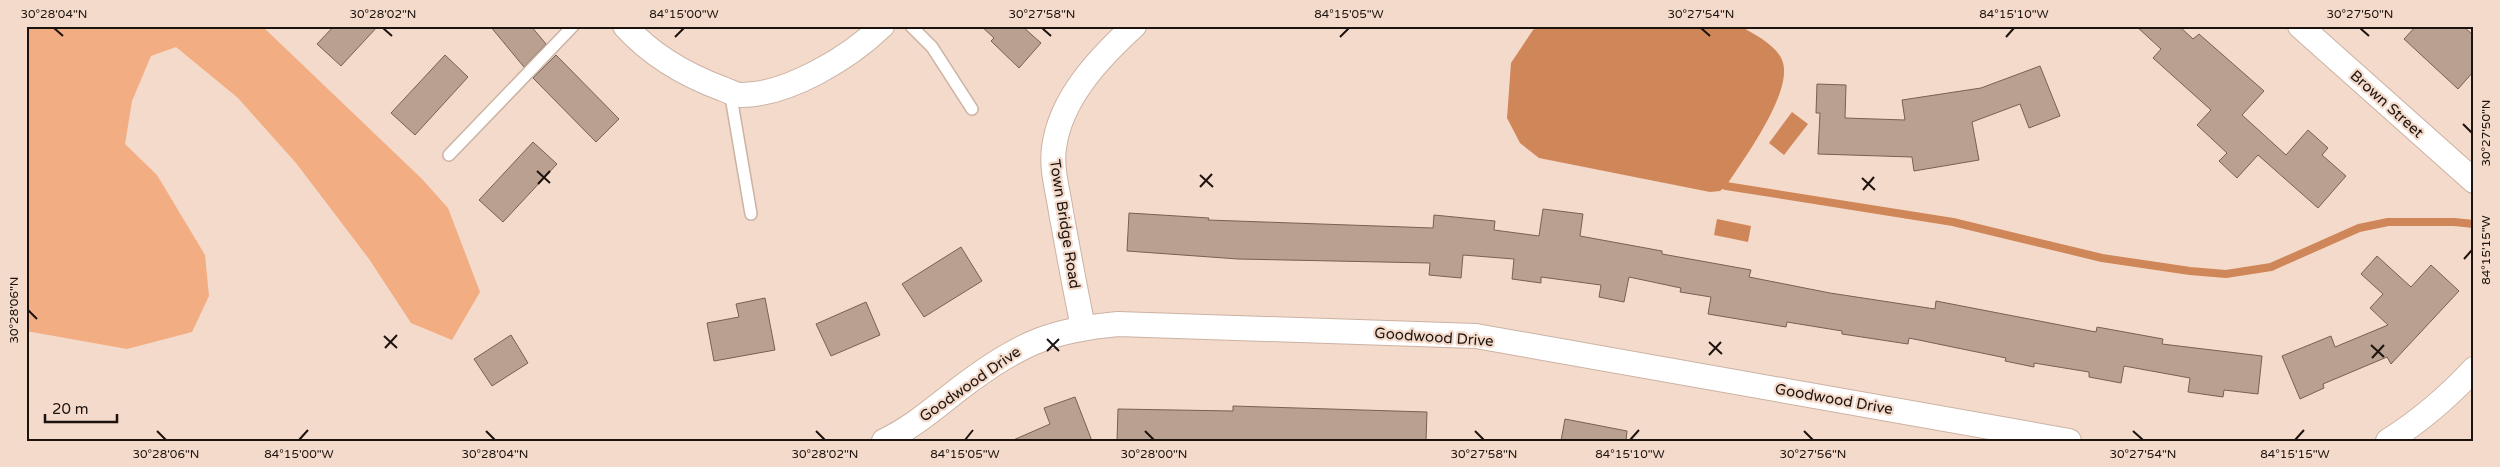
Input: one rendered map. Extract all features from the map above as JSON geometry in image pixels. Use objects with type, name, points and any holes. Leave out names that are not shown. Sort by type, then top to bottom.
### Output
[{"type":"street","points":[[625,26],[650,48],[695,79],[740,95],[801,81],[868,39],[882,26]]},
{"type":"street","name":"Town Bridge Road","points":[[1084,327],[1073,282],[1054,170],[1054,148],[1060,124],[1080,84],[1107,50],[1134,26]]},
{"type":"street","name":"Brown Street","points":[[2300,26],[2474,181]]},
{"type":"street","name":"Goodwood Drive","points":[[884,441],[899,434],[970,381],[1017,349],[1048,335],[1084,327],[1118,324],[1476,336],[2069,441]]},
{"type":"street","points":[[2388,441],[2410,428],[2452,393],[2474,369]]},
{"type":"lane","points":[[449,155],[572,26]]},
{"type":"lane","points":[[911,26],[932,48],[972,109]]},
{"type":"lane","points":[[730,91],[751,214]]},
{"type":"shaded area","points":[[26,26],[262,26],[422,179],[448,208],[480,292],[452,340],[411,323],[369,259],[296,163],[238,98],[176,47],[151,56],[132,101],[125,144],[157,175],[205,255],[209,296],[192,332],[127,349],[26,331]]},
{"type":"shaded area","points":[[1540,26],[1740,26],[1764,40],[1779,55],[1782,60],[1784,73],[1781,89],[1755,143],[1726,186],[1720,191],[1710,192],[1539,158],[1520,143],[1507,118],[1511,63],[1533,30]]},
{"type":"shaded area","points":[[1792,112],[1808,124],[1784,155],[1769,143]]},
{"type":"shaded area","points":[[1717,219],[1751,226],[1748,242],[1714,235]]},
{"type":"building","points":[[334,26],[378,26],[341,66],[317,44]]},
{"type":"building","points":[[490,26],[531,26],[546,44],[524,67]]},
{"type":"building","points":[[981,26],[1022,26],[1041,43],[1019,68],[991,41],[994,38]]},
{"type":"building","points":[[2136,26],[2179,26],[2193,39],[2199,34],[2264,91],[2242,115],[2286,155],[2308,130],[2328,148],[2322,155],[2346,176],[2318,208],[2258,155],[2237,178],[2219,161],[2227,153],[2197,125],[2211,110],[2153,58],[2161,49]]},
{"type":"building","points":[[2416,26],[2463,26],[2474,36],[2474,71],[2458,89],[2404,39]]},
{"type":"building","points":[[445,55],[468,77],[415,135],[391,113]]},
{"type":"building","points":[[556,55],[619,119],[596,142],[533,78]]},
{"type":"building","points":[[2040,66],[2060,116],[2029,128],[2020,104],[1972,122],[1979,160],[1914,171],[1912,157],[1818,154],[1820,113],[1816,113],[1817,84],[1846,85],[1845,118],[1905,120],[1902,100],[1981,88]]},
{"type":"building","points":[[533,142],[557,164],[503,222],[479,200]]},
{"type":"building","points":[[1543,209],[1583,214],[1580,236],[1662,251],[1662,254],[1751,270],[1749,277],[1830,293],[1935,309],[1936,301],[2096,332],[2097,327],[2163,339],[2162,344],[2262,356],[2258,394],[2224,390],[2223,397],[2188,392],[2190,378],[2124,366],[2121,383],[2089,377],[2089,372],[2034,363],[2034,367],[2005,361],[2006,358],[1909,338],[1908,344],[1842,334],[1842,331],[1787,322],[1786,327],[1708,314],[1711,297],[1680,292],[1681,288],[1629,277],[1624,302],[1599,297],[1601,285],[1541,277],[1541,283],[1512,279],[1514,259],[1463,255],[1461,278],[1429,275],[1430,263],[1238,259],[1127,251],[1129,213],[1209,218],[1208,220],[1433,228],[1434,215],[1495,221],[1494,230],[1539,236]]},
{"type":"building","points":[[961,247],[982,281],[924,317],[902,284]]},
{"type":"building","points":[[2377,256],[2411,287],[2431,265],[2459,291],[2391,364],[2387,357],[2323,384],[2324,388],[2300,399],[2282,356],[2331,336],[2335,347],[2388,325],[2370,308],[2383,294],[2361,274]]},
{"type":"building","points":[[765,298],[775,350],[714,361],[707,323],[739,317],[736,304]]},
{"type":"building","points":[[866,302],[880,335],[831,356],[816,324]]},
{"type":"building","points":[[511,335],[528,363],[492,386],[474,359]]},
{"type":"building","points":[[1075,397],[1092,441],[1011,441],[1050,424],[1044,408]]},
{"type":"building","points":[[1233,406],[1427,412],[1426,441],[1117,441],[1118,409],[1233,411]]},
{"type":"building","points":[[1565,419],[1627,431],[1626,441],[1561,441]]},
{"type":"waterway","points":[[1726,186],[1953,222],[2102,258],[2190,271],[2226,274],[2271,267],[2359,228],[2388,222],[2454,222],[2474,224]]}]
